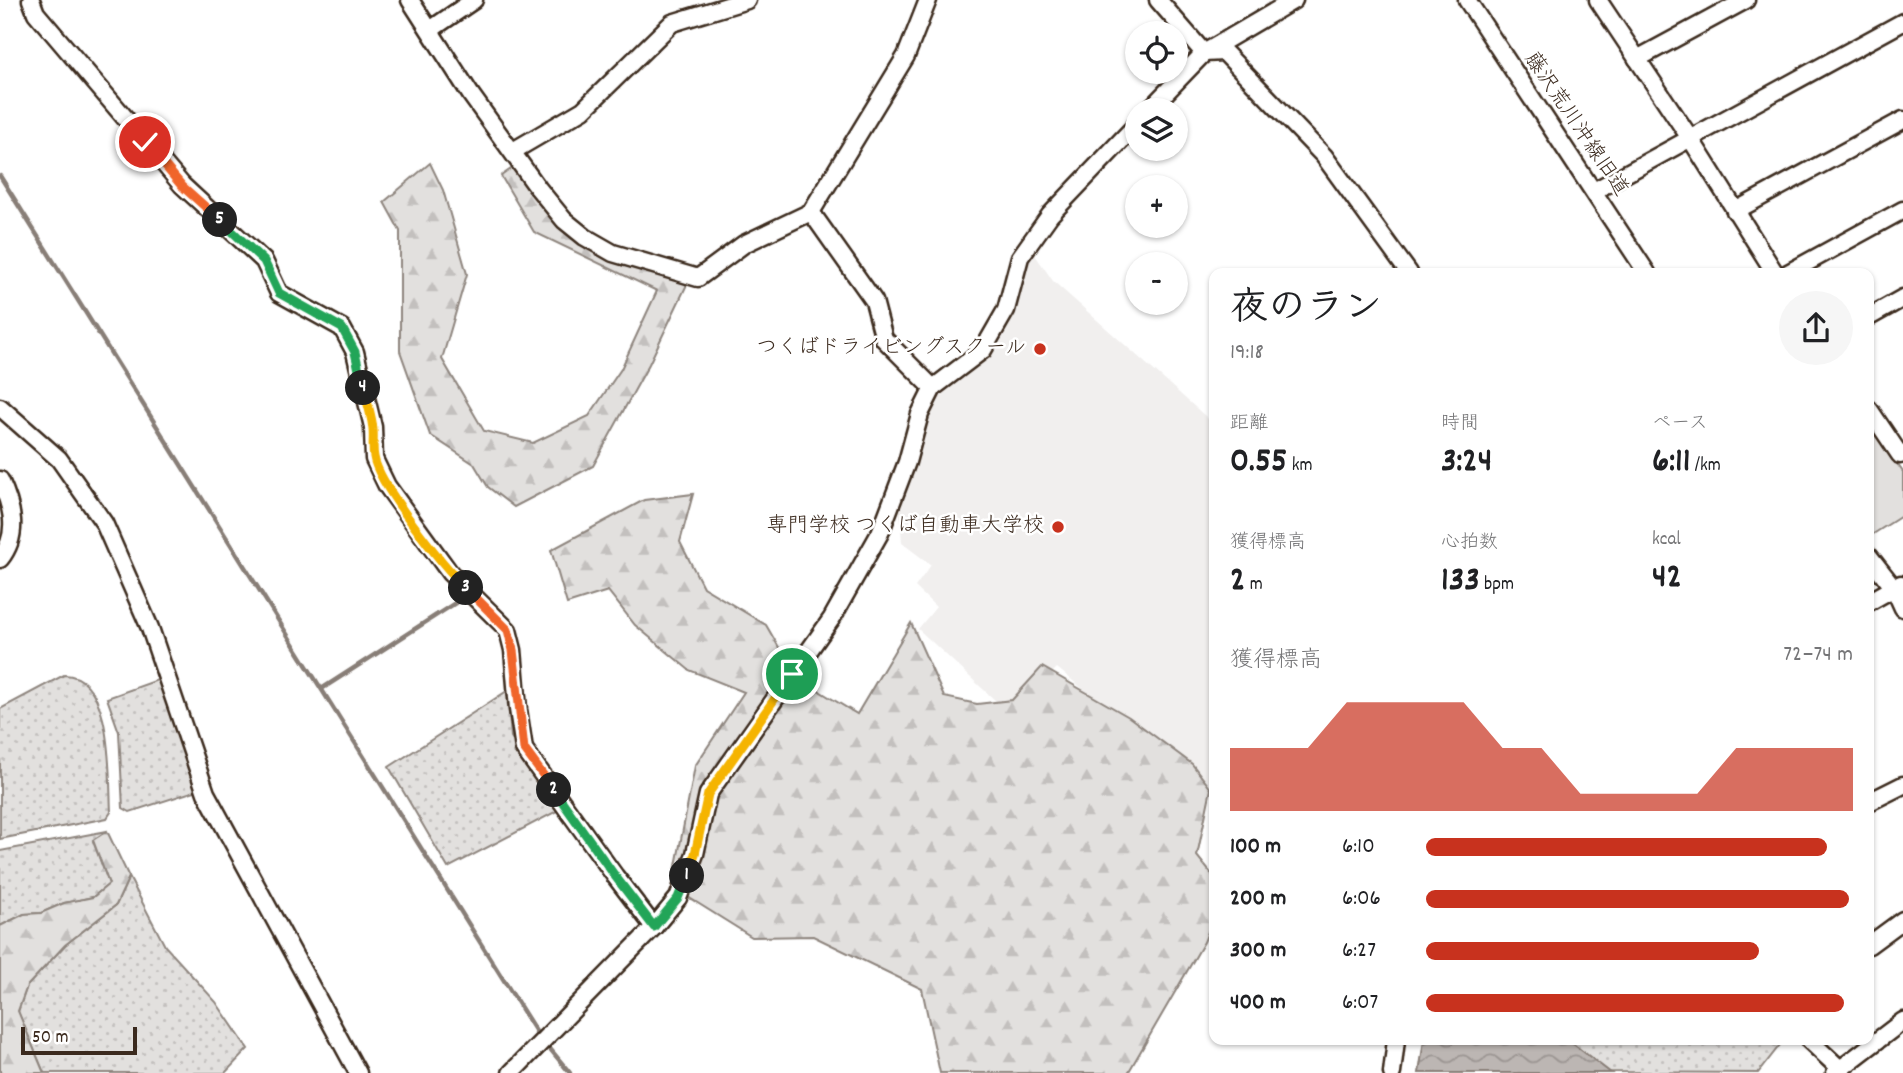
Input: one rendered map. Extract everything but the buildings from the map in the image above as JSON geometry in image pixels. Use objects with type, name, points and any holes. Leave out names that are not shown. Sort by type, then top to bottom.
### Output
[{"type":"street","points":[[31,0],[36,13],[182,186],[264,261],[279,293],[342,328],[355,352],[373,427],[374,459],[387,486],[450,573],[508,630],[513,650],[524,749],[654,927]]},
{"type":"street","points":[[410,0],[471,95],[564,220],[585,237],[613,253],[698,278],[744,244],[811,212],[906,56],[928,0]]},
{"type":"street","points":[[430,30],[474,0]]},
{"type":"street","points":[[513,150],[583,110],[672,23],[747,0]]},
{"type":"street","points":[[1158,0],[1205,52],[1224,52],[1324,156],[1405,268]]},
{"type":"street","points":[[1161,98],[1205,52],[1294,0]]},
{"type":"street","name":"藤沢荒川沖線旧道","points":[[1467,0],[1644,268]]},
{"type":"street","points":[[1598,0],[1690,138],[1772,268]]},
{"type":"street","points":[[1637,59],[1746,0]]},
{"type":"street","points":[[1594,191],[1903,22]]},
{"type":"street","points":[[1735,211],[1903,120]]},
{"type":"street","points":[[511,1073],[654,927],[678,898],[695,854],[708,794],[832,618],[880,533],[907,462],[920,414],[933,388],[983,350],[1006,310],[1020,257],[1050,215],[1125,136]]},
{"type":"street","points":[[1797,268],[1903,209]]},
{"type":"street","points":[[811,212],[874,301],[884,339],[933,388]]},
{"type":"street","points":[[1874,314],[1903,298]]},
{"type":"street","points":[[0,407],[59,459],[104,523],[150,628],[206,793],[358,1073]]},
{"type":"street","points":[[1874,416],[1900,455],[1903,453]]},
{"type":"street","points":[[0,480],[10,501],[13,520],[12,537],[0,559]]},
{"type":"street","points":[[1874,561],[1899,585],[1903,608]]},
{"type":"street","points":[[1874,599],[1899,585]]},
{"type":"street","points":[[1874,800],[1903,786]]},
{"type":"street","points":[[1874,941],[1903,920]]},
{"type":"street","points":[[1874,1043],[1903,1021]]},
{"type":"street","points":[[1392,1073],[1395,1045]]},
{"type":"street","points":[[1814,1045],[1837,1070],[1871,1045]]},
{"type":"shaded area","name":"専門学校 つくば自動車大学校","points":[[1031,249],[1053,281],[1209,420],[1209,785],[1182,769],[1057,668],[1010,714],[918,629],[936,607],[915,587],[931,565],[902,543],[900,512],[921,435],[933,404],[999,345],[1010,324]]},
{"type":"green space","points":[[521,162],[585,237],[691,276],[649,364],[593,466],[514,507],[488,487],[474,464],[430,435],[400,351],[400,231],[384,202],[430,163],[443,190],[467,274],[442,359],[484,431],[533,443],[589,416],[621,369],[657,291],[534,232],[501,176]]},
{"type":"green space","points":[[1874,432],[1903,472],[1903,515],[1874,533]]},
{"type":"green space","points":[[693,494],[680,542],[703,587],[766,625],[788,663],[821,692],[857,714],[911,623],[944,697],[977,704],[1012,700],[1042,667],[1129,717],[1192,764],[1209,786],[1197,856],[1209,871],[1209,930],[1128,1073],[940,1073],[922,989],[813,936],[752,937],[672,887],[695,766],[744,692],[689,670],[635,625],[608,591],[567,604],[551,550],[644,500]]},
{"type":"green space","points":[[64,675],[80,679],[92,692],[100,709],[106,731],[111,812],[107,818],[0,839],[0,709]]},
{"type":"green space","points":[[163,678],[198,784],[195,791],[130,812],[123,808],[119,732],[107,698]]},
{"type":"green space","points":[[507,691],[511,737],[559,810],[448,868],[389,767]]},
{"type":"green space","points":[[107,831],[93,841],[109,884],[93,897],[64,903],[41,913],[24,914],[0,926],[0,851]]},
{"type":"green space","points":[[107,831],[129,877],[116,905],[65,945],[27,986],[18,1011],[44,1073],[0,1073],[0,926],[24,914],[41,913],[64,903],[93,897],[109,884],[93,840]]},
{"type":"green space","points":[[129,877],[165,946],[216,1002],[248,1049],[225,1073],[44,1073],[18,1012],[27,986],[65,945],[116,905]]},
{"type":"green space","points":[[1574,1045],[1780,1045],[1758,1073],[1607,1072]]},
{"type":"water","points":[[1423,1045],[1575,1045],[1611,1073],[1419,1073]]},
{"type":"waterway","points":[[0,176],[540,1038]]},
{"type":"waterway","points":[[323,688],[463,598]]},
{"type":"waterway","points":[[546,1044],[570,1073]]},
{"type":"place","name":"つくばドライビングスクール","points":[[1040,349]]},
{"type":"place","name":"専門学校 つくば自動車大学校","points":[[1058,527]]},
{"type":"route","points":[[145,142],[182,186],[264,261],[279,293],[342,328],[355,352],[373,427],[374,459],[387,486],[450,573],[508,630],[513,650],[524,749],[654,927],[678,898],[695,854],[708,794],[792,674]]}]
